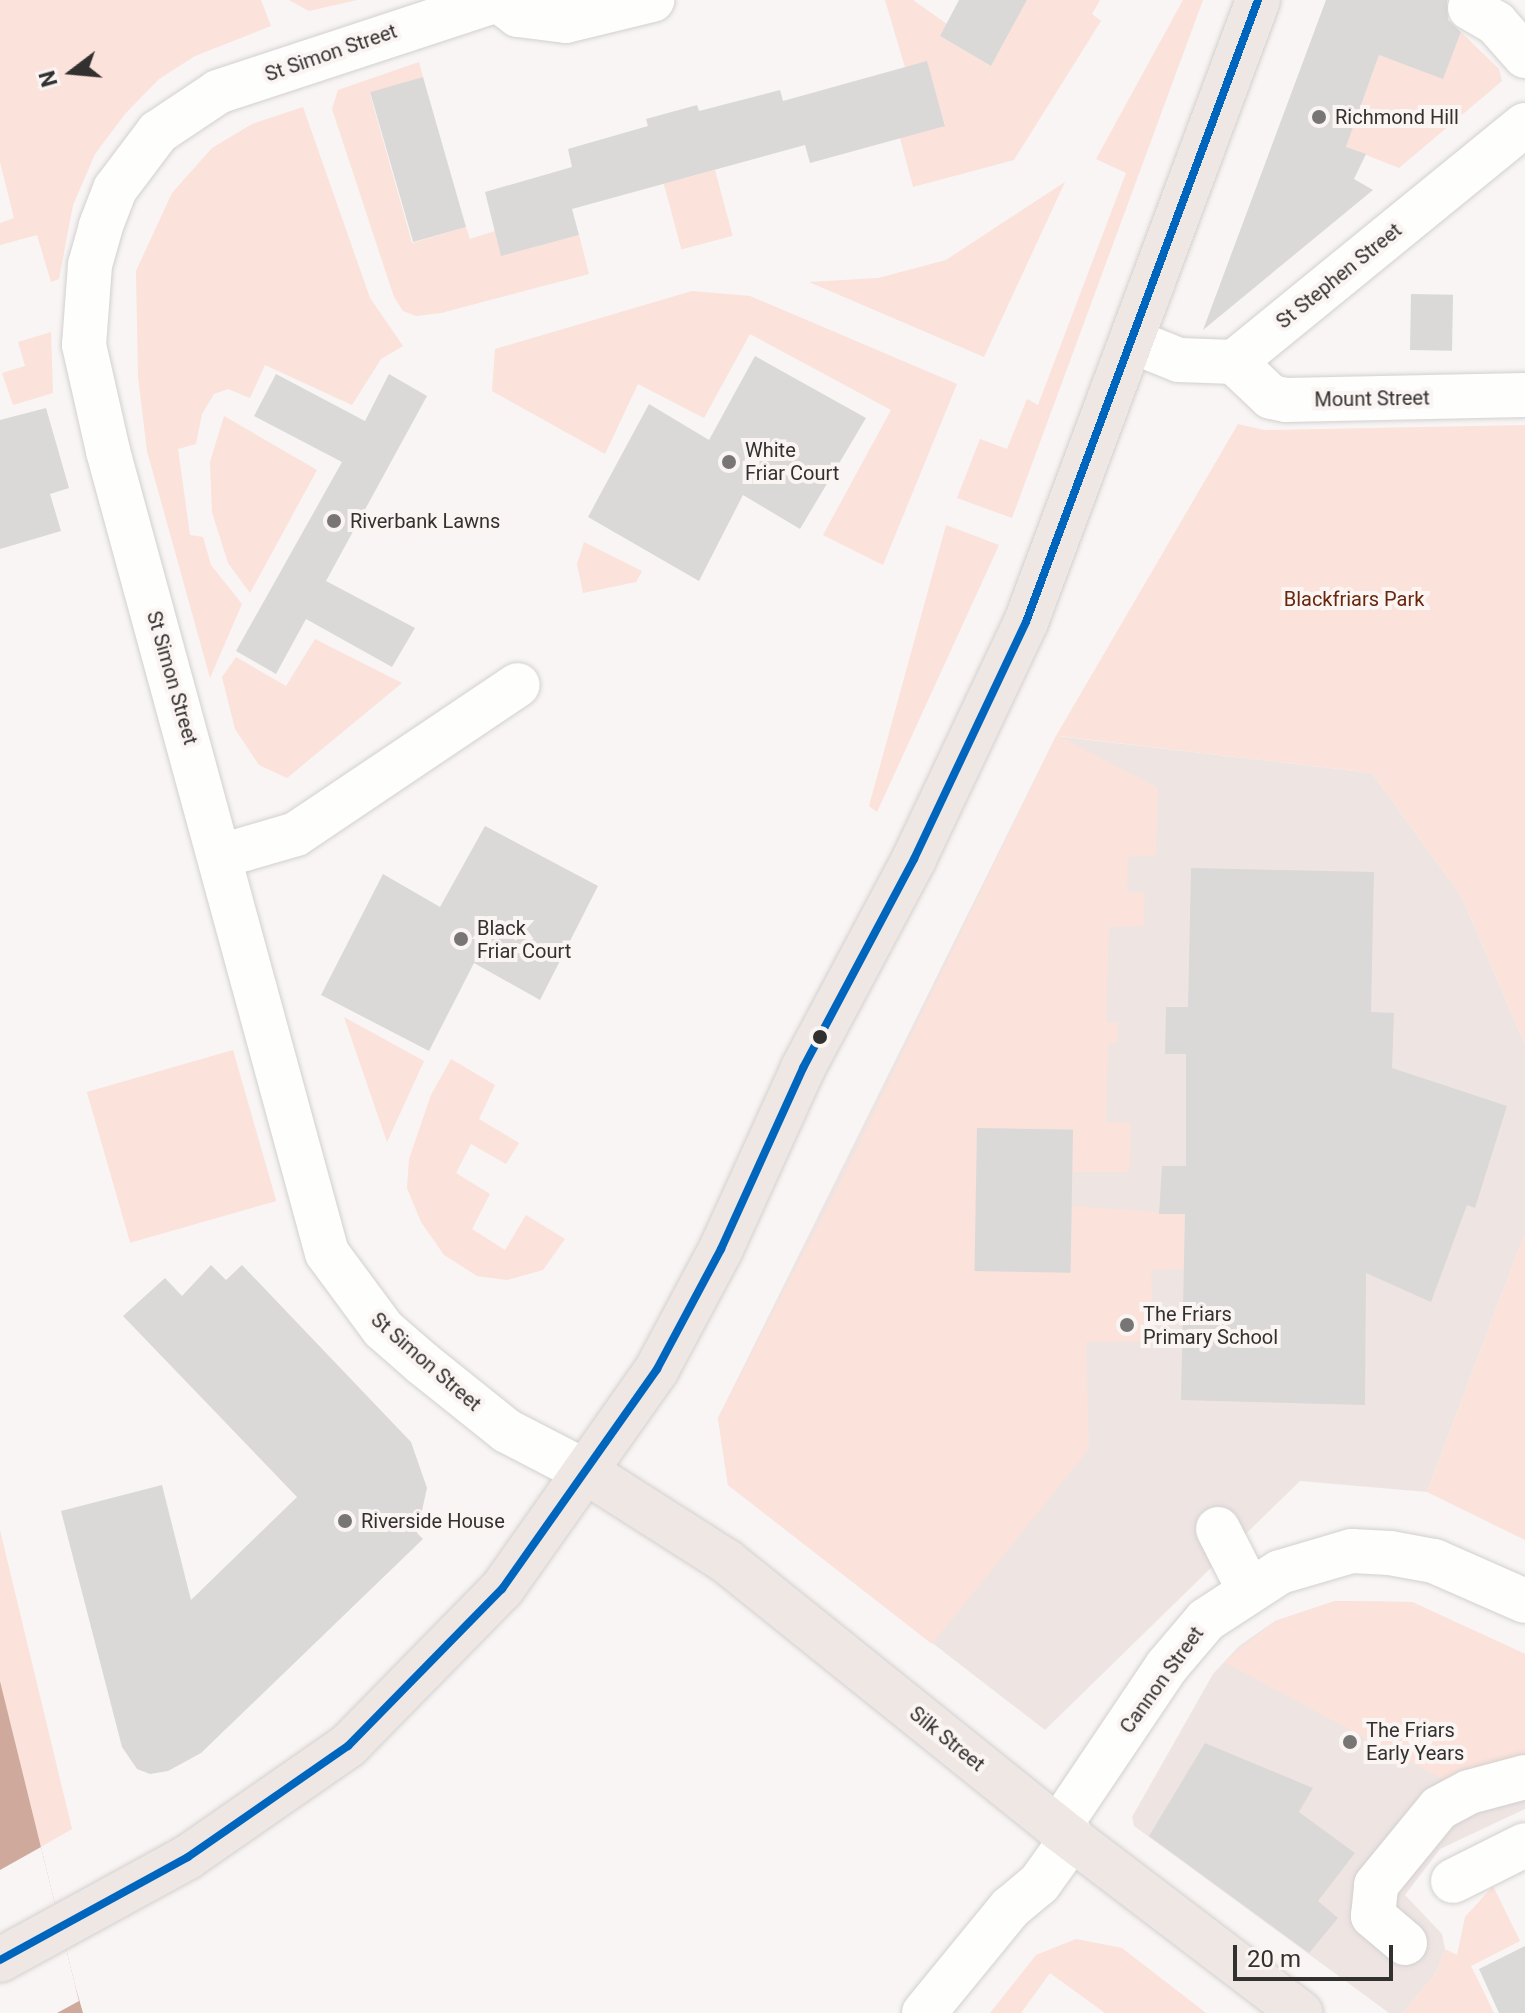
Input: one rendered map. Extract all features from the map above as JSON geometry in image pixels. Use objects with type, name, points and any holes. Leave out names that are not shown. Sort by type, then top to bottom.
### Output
[{"type":"main road","points":[[0,1960],[188,1857],[348,1746],[502,1589],[588,1473],[677,1335],[803,1068],[914,859],[1026,622],[1134,342],[1258,0]]},
{"type":"main road","name":"Silk Street","points":[[588,1473],[726,1561],[1065,1833],[1301,2013]]},
{"type":"street","name":"St Simon Street","points":[[588,1473],[507,1431],[422,1363],[368,1312],[327,1253],[93,392],[84,307],[101,226],[131,163],[186,110],[302,60],[498,0],[518,15],[566,21],[652,0]]},
{"type":"street","points":[[1470,8],[1496,23],[1525,56]]},
{"type":"street","name":"St Stephen Street","points":[[1234,362],[1525,125]]},
{"type":"street","points":[[1134,342],[1179,360],[1234,362]]},
{"type":"street","name":"Mount Street","points":[[1234,362],[1271,397],[1286,400],[1525,395]]},
{"type":"street","points":[[221,856],[296,834],[518,685]]},
{"type":"street","points":[[1218,1529],[1248,1588]]},
{"type":"street","name":"Cannon Street","points":[[924,2013],[1010,1908],[1039,1884],[1065,1833],[1167,1666],[1206,1620],[1248,1588],[1280,1572],[1352,1551],[1434,1561],[1525,1601]]},
{"type":"street","points":[[1405,1943],[1373,1916],[1376,1885],[1439,1808],[1469,1792],[1525,1777]]},
{"type":"street","points":[[1453,1881],[1525,1845]]},
{"type":"shaded area","name":"The Friars Primary School","points":[[1056,736],[1372,773],[1462,897],[1525,1044],[1525,1233],[1427,1492],[1300,1481],[1045,1730],[728,1485],[718,1418]]},
{"type":"shaded area","name":"The Friars Early Years","points":[[1335,1601],[1412,1602],[1525,1654],[1525,1809],[1440,1849],[1405,1895],[1442,1934],[1445,1949],[1436,1973],[1403,2013],[1389,2013],[1134,1826],[1132,1817],[1213,1674],[1239,1646],[1275,1621]]},
{"type":"shaded area","points":[[0,1681],[75,1985],[83,2013],[0,2013]]},
{"type":"green space","points":[[0,0],[261,0],[271,26],[195,56],[159,79],[125,114],[95,154],[73,205],[59,279],[51,282],[37,235],[0,245],[0,223],[14,218],[0,162]]},
{"type":"green space","points":[[289,0],[357,0],[309,11]]},
{"type":"green space","points":[[885,0],[913,0],[947,24],[940,36],[991,66],[1027,0],[1100,0],[1092,14],[1101,21],[1014,160],[913,187],[900,138],[945,125],[932,80],[907,74]]},
{"type":"green space","points":[[1183,0],[1203,0],[1012,518],[957,498],[980,439],[1007,449],[1027,399],[1038,405],[1126,173],[1096,159]]},
{"type":"green space","points":[[1461,32],[1499,69],[1502,81],[1399,168],[1346,147],[1379,55],[1443,78]]},
{"type":"green space","points":[[419,62],[423,77],[370,94],[412,243],[466,227],[470,239],[495,231],[502,255],[579,235],[589,274],[441,313],[416,316],[403,311],[394,297],[332,109],[338,90]]},
{"type":"green space","points":[[303,107],[370,298],[403,346],[381,359],[352,405],[265,365],[250,398],[228,389],[214,394],[202,414],[196,444],[178,449],[190,535],[203,537],[211,565],[242,604],[210,678],[147,451],[138,377],[136,271],[172,193],[212,148],[252,124]]},
{"type":"green space","points":[[715,170],[733,236],[681,249],[664,184]]},
{"type":"green space","points":[[1065,182],[984,357],[809,282],[878,278],[946,260]]},
{"type":"green space","points":[[692,291],[750,296],[957,384],[883,565],[823,535],[891,410],[750,334],[704,418],[638,384],[605,454],[492,391],[495,349]]},
{"type":"green space","points":[[51,332],[53,393],[13,405],[2,373],[25,366],[18,342]]},
{"type":"green space","points":[[224,416],[317,470],[250,593],[228,563],[212,512],[210,462]]},
{"type":"green space","name":"Blackfriars Park","points":[[1238,424],[1264,430],[1525,425],[1525,1044],[1462,897],[1372,773],[1059,736],[1158,788],[1156,855],[1128,857],[1127,892],[1145,893],[1144,926],[1109,927],[1106,1022],[1118,1023],[1118,1043],[1108,1043],[1106,1122],[1131,1123],[1129,1172],[1073,1172],[1073,1129],[977,1128],[977,1271],[1071,1272],[1072,1206],[1185,1214],[1184,1269],[1151,1270],[1154,1342],[1086,1342],[1089,1449],[932,1644],[728,1485],[718,1418],[840,1183],[1056,736]]},
{"type":"green space","points":[[946,525],[999,545],[877,812],[869,806]]},
{"type":"green space","points":[[584,542],[642,571],[636,582],[583,593],[577,564]]},
{"type":"green space","points":[[315,639],[402,683],[287,778],[259,765],[235,729],[222,677],[236,657],[286,686]]},
{"type":"green space","points":[[344,1017],[424,1061],[387,1142]]},
{"type":"green space","points":[[233,1050],[276,1201],[130,1243],[87,1092]]},
{"type":"green space","points":[[451,1059],[495,1085],[479,1119],[519,1143],[506,1164],[471,1144],[456,1173],[490,1194],[472,1229],[505,1250],[526,1215],[565,1239],[543,1270],[507,1280],[477,1276],[444,1255],[421,1222],[407,1188],[409,1159],[431,1095]]},
{"type":"green space","points":[[1525,1233],[1525,1540],[1427,1492]]},
{"type":"green space","points":[[0,1530],[72,1829],[41,1847],[0,1681]]},
{"type":"green space","points":[[1335,1601],[1412,1602],[1525,1654],[1525,1755],[1444,1780],[1224,1662],[1275,1621]]},
{"type":"green space","points":[[1493,1886],[1520,1941],[1471,1966],[1494,2013],[1403,2013],[1436,1973],[1445,1949],[1457,1955],[1465,1917]]},
{"type":"green space","points":[[1076,1939],[1122,1948],[1206,2013],[1105,2013],[1050,1973],[1021,2013],[990,2013],[1036,1955]]},
{"type":"pier","points":[[41,1847],[79,2001],[57,2013],[0,2013],[0,1870]]},
{"type":"building","points":[[959,0],[1027,0],[991,66],[940,36]]},
{"type":"building","name":"Richmond Hill","points":[[1326,0],[1447,0],[1448,20],[1461,32],[1443,79],[1379,55],[1346,147],[1366,154],[1354,179],[1373,190],[1203,330]]},
{"type":"building","points":[[927,61],[945,126],[810,163],[805,145],[572,209],[579,235],[501,256],[485,192],[572,167],[568,149],[648,126],[646,119],[697,105],[699,111],[780,90],[783,101]]},
{"type":"building","points":[[423,77],[466,227],[413,242],[370,92]]},
{"type":"building","points":[[1411,294],[1453,295],[1452,351],[1410,350]]},
{"type":"building","name":"White Friar Court","points":[[755,356],[866,418],[800,529],[743,495],[699,581],[588,517],[649,404],[709,440]]},
{"type":"building","name":"Riverbank Lawns","points":[[276,374],[365,421],[389,374],[427,396],[326,581],[415,628],[392,667],[306,619],[276,674],[236,651],[342,462],[254,416]]},
{"type":"building","points":[[46,408],[69,488],[50,494],[61,531],[0,549],[0,420]]},
{"type":"building","name":"Black Friar Court","points":[[485,826],[598,886],[540,1000],[474,963],[429,1051],[321,995],[383,874],[440,907]]},
{"type":"building","points":[[1191,868],[1374,872],[1371,1012],[1394,1013],[1392,1068],[1507,1106],[1475,1208],[1467,1205],[1431,1302],[1366,1273],[1365,1405],[1181,1400],[1185,1214],[1159,1214],[1162,1166],[1186,1166],[1186,1054],[1165,1054],[1166,1007],[1188,1007]]},
{"type":"building","points":[[977,1128],[1073,1130],[1070,1273],[975,1271]]},
{"type":"building","name":"Riverside House","points":[[211,1265],[226,1280],[242,1265],[411,1442],[427,1488],[417,1533],[423,1539],[201,1753],[168,1771],[150,1774],[137,1769],[122,1747],[61,1511],[162,1485],[191,1600],[297,1497],[123,1316],[165,1278],[182,1296]]},
{"type":"building","points":[[1205,1743],[1313,1788],[1299,1812],[1355,1853],[1318,1901],[1338,1918],[1309,1953],[1149,1836]]},
{"type":"building","points":[[1525,1946],[1525,2013],[1499,2013],[1479,1969]]},
{"type":"transit line","points":[[0,1960],[188,1857],[348,1746],[502,1589],[657,1369],[721,1249],[803,1068],[914,859],[1026,622],[1258,0]]},
{"type":"place","name":"Richmond Hill","points":[[1319,117]]},
{"type":"place","name":"White Friar Court","points":[[729,462]]},
{"type":"place","name":"Riverbank Lawns","points":[[334,521]]},
{"type":"place","name":"Black Friar Court","points":[[461,939]]},
{"type":"place","name":"The Friars Primary School","points":[[1127,1325]]},
{"type":"place","name":"Riverside House","points":[[345,1521]]},
{"type":"place","name":"The Friars Early Years","points":[[1350,1742]]}]
